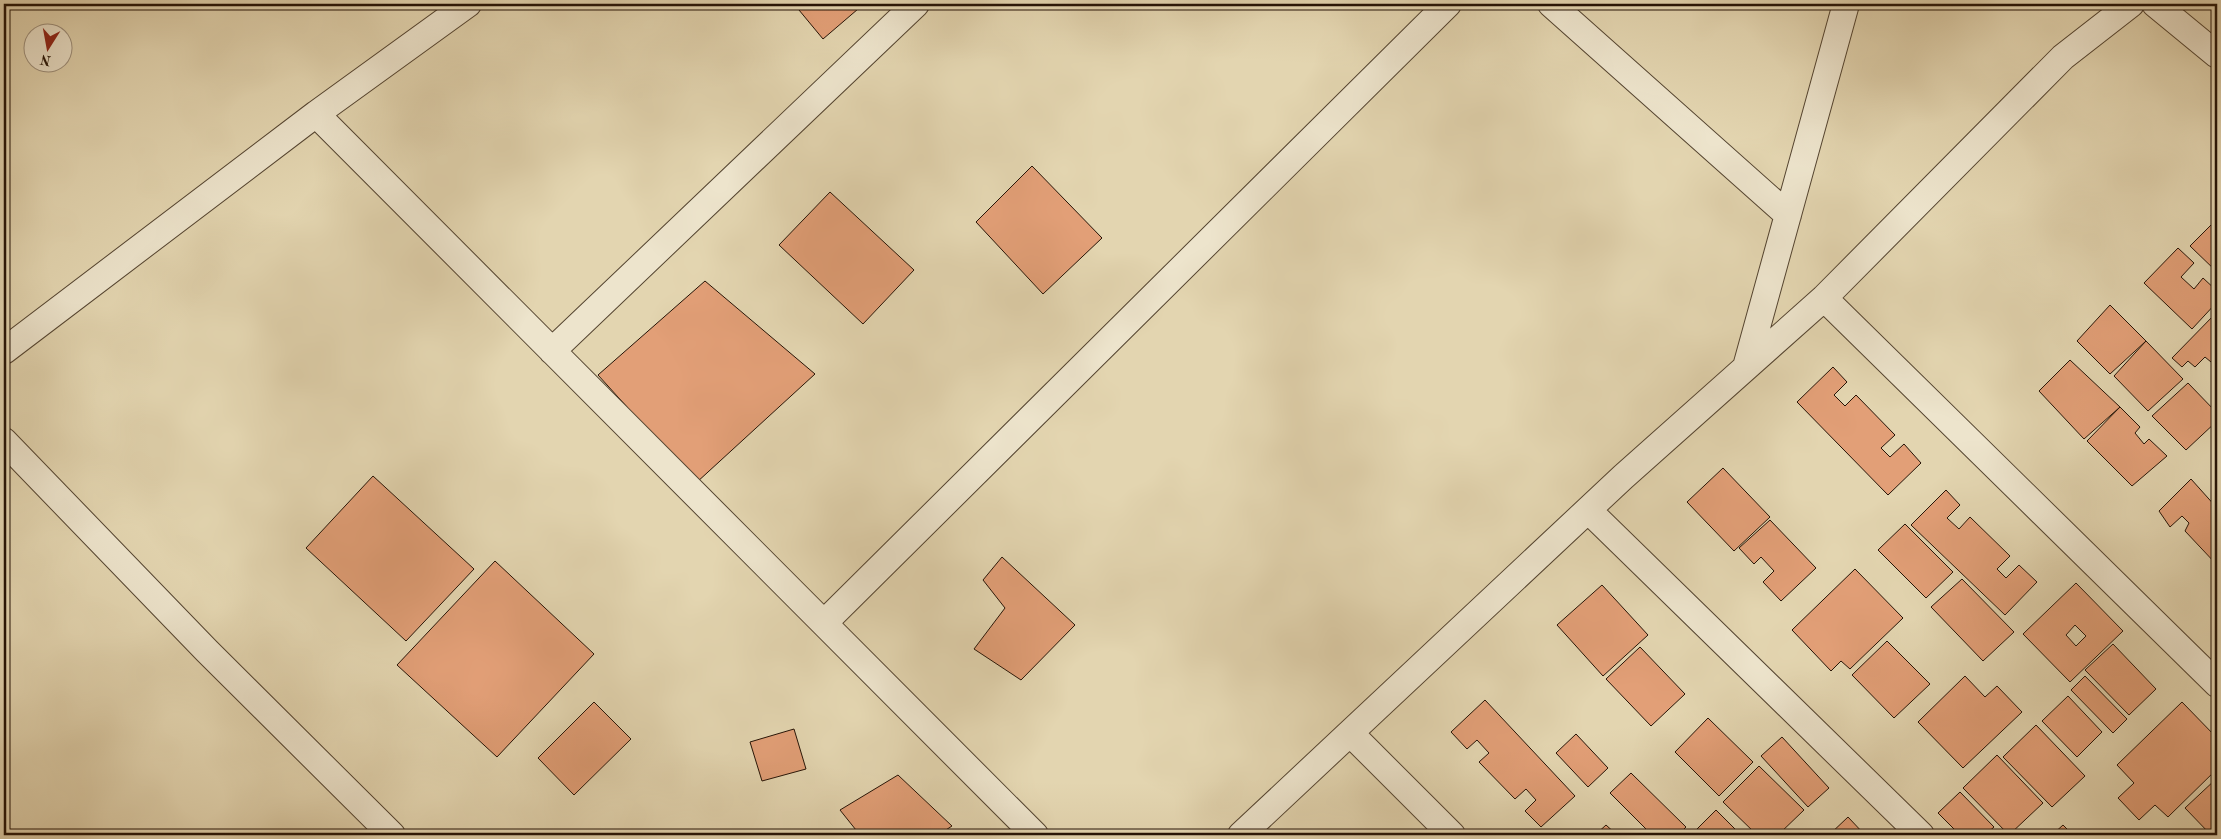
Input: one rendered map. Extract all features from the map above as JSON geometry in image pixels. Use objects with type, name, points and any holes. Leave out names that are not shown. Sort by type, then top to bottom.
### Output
[{"type":"street","points":[[4,351],[316,114],[468,4]]},
{"type":"street","points":[[552,351],[916,4]]},
{"type":"street","points":[[824,623],[1448,4]]},
{"type":"street","points":[[1551,4],[1788,215]]},
{"type":"street","points":[[1746,367],[1846,4]]},
{"type":"street","points":[[1241,835],[1588,510],[1824,298],[2063,57],[2131,4]]},
{"type":"street","points":[[2155,4],[2217,55]]},
{"type":"street","points":[[316,114],[1034,835]]},
{"type":"street","points":[[1824,298],[2217,684]]},
{"type":"street","points":[[4,441],[207,651],[392,835]]},
{"type":"street","points":[[1588,510],[1921,835]]},
{"type":"street","points":[[1350,733],[1452,835]]},
{"type":"building","points":[[794,4],[854,4],[858,9],[823,39]]},
{"type":"building","points":[[1032,166],[1102,238],[1043,294],[976,222]]},
{"type":"building","points":[[830,192],[914,270],[863,324],[779,245]]},
{"type":"building","points":[[2217,219],[2217,272],[2190,246]]},
{"type":"building","points":[[2178,248],[2194,263],[2181,277],[2194,289],[2203,278],[2217,291],[2217,302],[2192,329],[2144,283]]},
{"type":"building","points":[[705,281],[815,374],[696,483],[598,375]]},
{"type":"building","points":[[2110,305],[2146,341],[2110,374],[2077,341]]},
{"type":"building","points":[[2217,312],[2217,367],[2205,357],[2195,367],[2188,361],[2182,367],[2172,358]]},
{"type":"building","points":[[2146,341],[2183,379],[2148,411],[2114,376]]},
{"type":"building","points":[[2070,360],[2120,407],[2084,439],[2039,391]]},
{"type":"building","points":[[1833,367],[1847,382],[1834,395],[1845,406],[1856,395],[1895,435],[1881,448],[1890,457],[1904,444],[1921,463],[1888,495],[1797,402]]},
{"type":"building","points":[[2188,383],[2217,413],[2217,421],[2186,450],[2152,416]]},
{"type":"building","points":[[2120,407],[2140,427],[2135,433],[2144,444],[2149,439],[2167,456],[2132,486],[2087,441]]},
{"type":"building","points":[[1723,468],[1770,517],[1734,551],[1687,502]]},
{"type":"building","points":[[373,476],[474,569],[406,641],[306,548]]},
{"type":"building","points":[[2191,479],[2217,508],[2217,565],[2185,531],[2189,523],[2182,516],[2170,527],[2159,511]]},
{"type":"building","points":[[1946,490],[1960,505],[1947,518],[1959,529],[1970,517],[2010,556],[1997,569],[2006,578],[2019,565],[2037,582],[2005,615],[1911,525]]},
{"type":"building","points":[[1770,520],[1816,568],[1781,601],[1763,582],[1774,571],[1761,557],[1754,564],[1739,548]]},
{"type":"building","points":[[1905,524],[1953,572],[1926,598],[1878,550]]},
{"type":"building","points":[[1002,557],[1075,625],[1021,680],[974,649],[1005,608],[983,580]]},
{"type":"building","points":[[495,561],[594,654],[497,757],[397,665]]},
{"type":"building","points":[[1855,569],[1903,618],[1850,669],[1841,661],[1831,671],[1792,630]]},
{"type":"building","points":[[1962,579],[2014,632],[1983,661],[1931,607]]},
{"type":"building","points":[[2076,583],[2123,631],[2070,682],[2023,634]],"holes":[[[2075,625],[2086,636],[2076,646],[2066,635]]]},
{"type":"building","points":[[1602,585],[1648,635],[1603,676],[1557,625]]},
{"type":"building","points":[[1887,641],[1930,684],[1894,718],[1852,675]]},
{"type":"building","points":[[2113,644],[2156,689],[2129,715],[2085,670]]},
{"type":"building","points":[[1640,647],[1685,694],[1651,726],[1606,679]]},
{"type":"building","points":[[1965,676],[1985,697],[1997,686],[2022,712],[1963,768],[1918,722]]},
{"type":"building","points":[[2085,676],[2127,719],[2113,733],[2071,690]]},
{"type":"building","points":[[2068,696],[2102,732],[2077,757],[2042,721]]},
{"type":"building","points":[[1485,700],[1575,796],[1541,827],[1525,811],[1536,800],[1526,789],[1515,799],[1479,762],[1489,753],[1477,740],[1467,749],[1451,732]]},
{"type":"building","points":[[594,702],[631,739],[574,795],[538,758]]},
{"type":"building","points":[[2182,702],[2217,738],[2217,769],[2168,817],[2155,805],[2139,820],[2118,798],[2134,783],[2117,765]]},
{"type":"building","points":[[1708,718],[1753,762],[1719,796],[1675,752]]},
{"type":"building","points":[[2036,725],[2085,776],[2052,807],[2003,757]]},
{"type":"building","points":[[794,729],[806,769],[762,781],[750,742]]},
{"type":"building","points":[[1576,734],[1608,768],[1588,787],[1556,753]]},
{"type":"building","points":[[1782,737],[1829,788],[1808,807],[1761,756]]},
{"type":"building","points":[[1997,755],[2043,803],[2009,835],[1963,788]]},
{"type":"building","points":[[1759,766],[1804,810],[1778,835],[1757,835],[1723,802]]},
{"type":"building","points":[[1631,773],[1686,827],[1678,835],[1652,835],[1610,793]]},
{"type":"building","points":[[898,775],[952,826],[938,835],[860,835],[840,810]]},
{"type":"building","points":[[2216,779],[2217,835],[2211,835],[2185,808]]},
{"type":"building","points":[[1960,792],[1994,827],[1985,835],[1960,835],[1938,813]]},
{"type":"building","points":[[1716,810],[1741,835],[1691,835]]},
{"type":"building","points":[[1848,817],[1865,835],[1829,835]]},
{"type":"building","points":[[1606,825],[1617,835],[1595,835]]},
{"type":"building","points":[[2063,825],[2073,835],[2052,835]]}]
